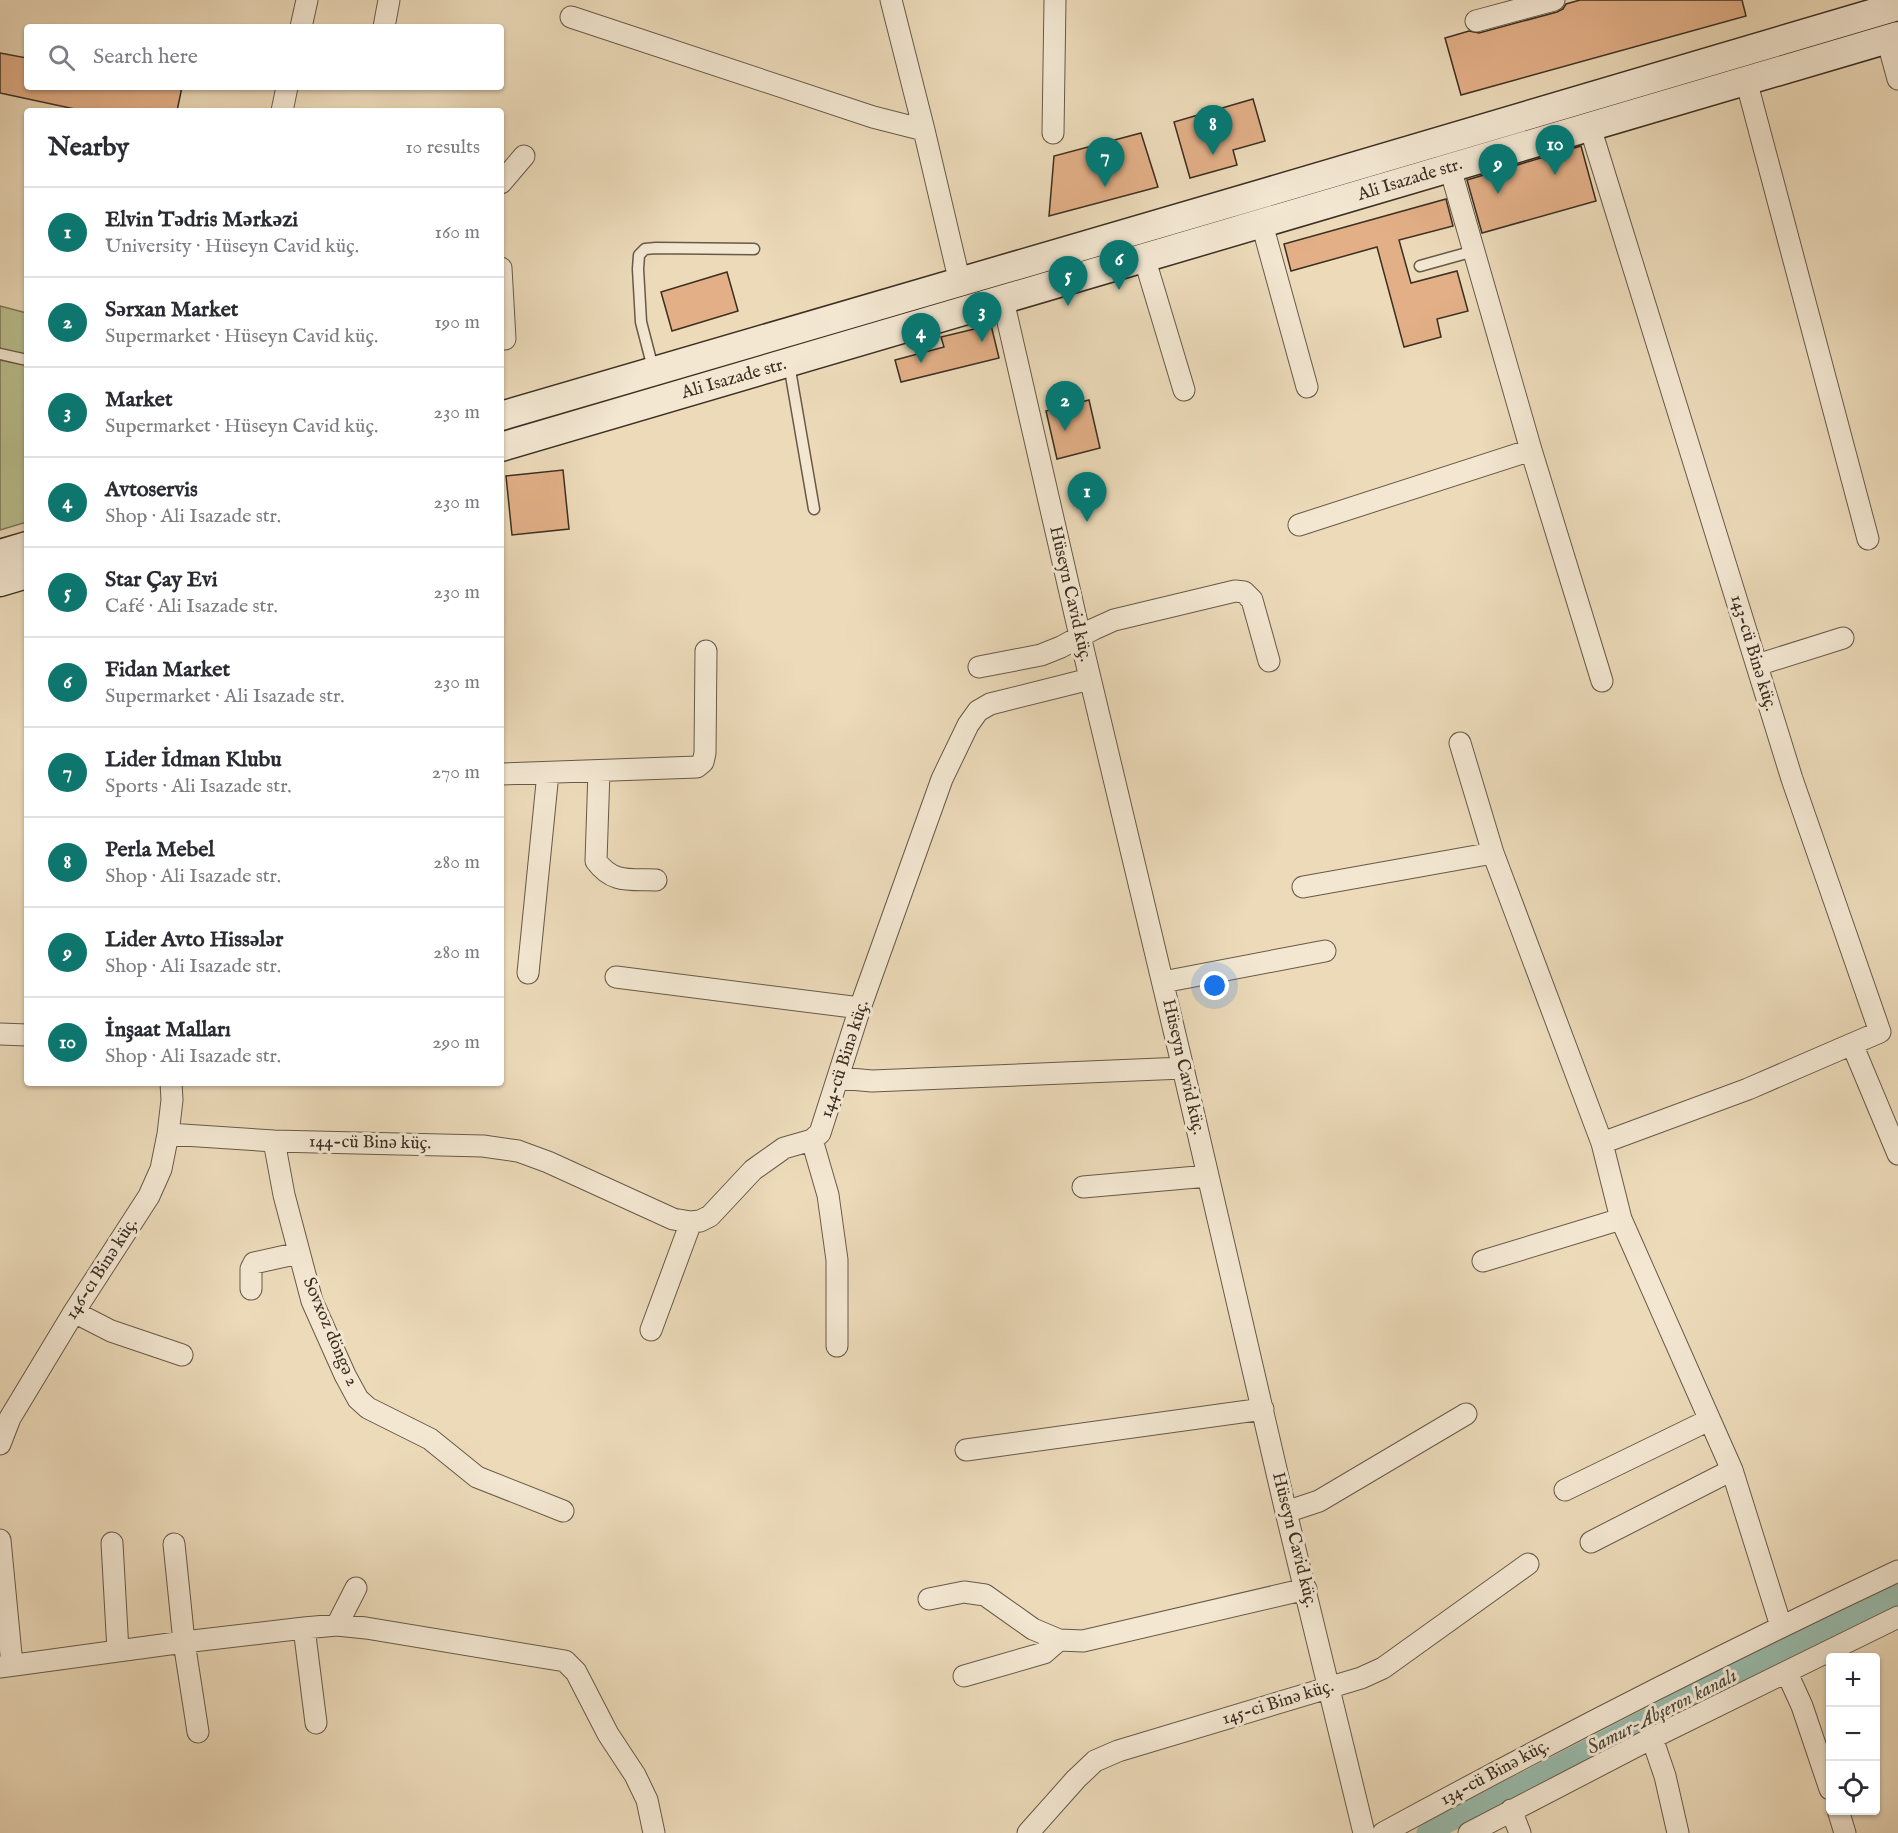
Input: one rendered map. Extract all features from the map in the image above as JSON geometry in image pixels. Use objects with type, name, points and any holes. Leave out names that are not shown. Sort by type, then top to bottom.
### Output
[{"type":"main road","points":[[1888,9],[1892,38]]},
{"type":"main road","name":"Ali Isazade str.","points":[[504,415],[996,273],[1256,194],[1888,9]]},
{"type":"main road","name":"Ali Isazade str.","points":[[504,446],[1892,38]]},
{"type":"main road","points":[[996,273],[1004,300]]},
{"type":"main road","points":[[960,283],[966,311]]},
{"type":"main road","points":[[0,554],[24,547]]},
{"type":"main road","points":[[0,582],[24,575]]},
{"type":"street","points":[[302,24],[307,0]]},
{"type":"street","points":[[385,24],[389,0]]},
{"type":"street","points":[[891,0],[960,283]]},
{"type":"street","points":[[1053,133],[1055,0]]},
{"type":"street","points":[[1476,21],[1554,0]]},
{"type":"street","points":[[571,17],[873,117],[924,130]]},
{"type":"street","points":[[1892,38],[1898,79]]},
{"type":"street","points":[[1746,80],[1868,539]]},
{"type":"street","points":[[283,108],[286,90]]},
{"type":"street","name":"143-cü Binə küç.","points":[[1590,127],[1792,778],[1889,1028],[1748,1089],[1602,1143]]},
{"type":"street","points":[[504,179],[524,156]]},
{"type":"street","points":[[1450,168],[1602,681]]},
{"type":"street","points":[[1262,224],[1307,387]]},
{"type":"street","points":[[1144,257],[1184,390]]},
{"type":"street","name":"Hüseyn Cavid küç.","points":[[1004,300],[1090,679],[1364,1833]]},
{"type":"street","points":[[504,321],[505,339]]},
{"type":"street","points":[[1299,525],[1532,450]]},
{"type":"street","points":[[979,667],[1041,655],[1114,620],[1235,591],[1244,592],[1252,600],[1269,661]]},
{"type":"street","points":[[1757,664],[1842,638]]},
{"type":"street","points":[[504,774],[697,767],[703,762],[705,753],[706,651]]},
{"type":"street","name":"144-cü Binə küç.","points":[[168,1134],[274,1141],[483,1146],[518,1151],[548,1162],[673,1219],[700,1221],[710,1216],[753,1170],[784,1148],[812,1140],[820,1133],[826,1121],[860,1008],[942,779],[968,725],[978,711],[990,704],[1090,679]]},
{"type":"street","points":[[1460,743],[1493,853],[1602,1143],[1621,1219],[1732,1470],[1781,1626]]},
{"type":"street","points":[[599,771],[596,861],[613,878],[656,880]]},
{"type":"street","points":[[528,973],[548,773]]},
{"type":"street","points":[[1303,887],[1493,853]]},
{"type":"street","points":[[1163,982],[1324,951]]},
{"type":"street","points":[[616,977],[860,1008]]},
{"type":"street","points":[[0,1034],[24,1035]]},
{"type":"street","points":[[1852,1044],[1898,1154]]},
{"type":"street","points":[[839,1078],[872,1081],[1183,1068]]},
{"type":"street","name":"146-cı Binə küç.","points":[[0,1444],[10,1418],[148,1196],[161,1169],[168,1134],[171,1086]]},
{"type":"street","points":[[812,1140],[828,1195],[837,1260],[837,1346]]},
{"type":"street","name":"Sovxoz döngə 2","points":[[274,1141],[284,1195],[312,1301],[345,1375],[358,1398],[368,1408],[430,1439],[477,1477],[563,1511]]},
{"type":"street","points":[[1083,1187],[1208,1176]]},
{"type":"street","points":[[1483,1261],[1621,1219]]},
{"type":"street","points":[[651,1330],[691,1222]]},
{"type":"street","points":[[250,1289],[251,1269],[254,1263],[299,1253]]},
{"type":"street","points":[[74,1312],[111,1331],[182,1355]]},
{"type":"street","points":[[966,1450],[1263,1409]]},
{"type":"street","points":[[1286,1512],[1319,1501],[1466,1414]]},
{"type":"street","points":[[1565,1490],[1709,1420]]},
{"type":"street","points":[[1591,1542],[1732,1470]]},
{"type":"street","points":[[0,1540],[6,1666],[184,1642],[337,1625],[565,1661],[576,1672],[608,1734],[635,1775],[646,1800],[654,1833]]},
{"type":"street","points":[[112,1543],[118,1651]]},
{"type":"street","points":[[174,1544],[184,1642],[198,1732]]},
{"type":"street","name":"145-ci Binə küç.","points":[[1028,1833],[1095,1761],[1118,1751],[1361,1678],[1383,1668],[1528,1564]]},
{"type":"street","name":"134-cü Binə küç.","points":[[1383,1833],[1479,1780],[1781,1626],[1898,1571]]},
{"type":"street","points":[[337,1625],[342,1611],[356,1588]]},
{"type":"street","points":[[930,1599],[964,1592],[985,1595],[1033,1629],[1059,1640],[1083,1641],[1306,1589]]},
{"type":"street","points":[[1469,1833],[1652,1738],[1898,1617]]},
{"type":"street","points":[[304,1628],[316,1723]]},
{"type":"street","points":[[964,1676],[1044,1653],[1059,1640]]},
{"type":"street","points":[[1787,1672],[1802,1706],[1826,1777]]},
{"type":"street","points":[[1652,1738],[1665,1776],[1678,1833]]},
{"type":"street","points":[[1510,1810],[1520,1833]]},
{"type":"street","points":[[1840,1815],[1845,1833]]},
{"type":"lane","points":[[654,373],[641,322],[639,255],[645,249],[656,248],[754,249]]},
{"type":"lane","points":[[1420,266],[1474,251]]},
{"type":"lane","points":[[0,354],[24,359]]},
{"type":"lane","points":[[789,363],[814,510]]},
{"type":"green space","points":[[0,306],[24,312],[24,523],[0,530]]},
{"type":"building","points":[[1580,0],[1742,0],[1746,16],[1461,95],[1445,38],[1469,31],[1479,33],[1557,12],[1566,4]]},
{"type":"building","points":[[0,53],[24,57],[24,90],[181,90],[178,108],[70,108],[0,93]]},
{"type":"building","points":[[1253,99],[1265,141],[1233,150],[1237,165],[1190,178],[1174,122]]},
{"type":"building","points":[[1141,133],[1158,187],[1049,216],[1054,156]]},
{"type":"building","points":[[1581,146],[1596,201],[1482,233],[1467,180]]},
{"type":"building","points":[[1446,199],[1453,226],[1399,240],[1411,283],[1457,271],[1468,311],[1437,319],[1441,337],[1404,347],[1377,247],[1291,271],[1284,244]]},
{"type":"building","points":[[727,272],[738,311],[672,331],[661,292]]},
{"type":"building","points":[[991,325],[999,358],[901,382],[895,360],[944,347],[941,337]]},
{"type":"building","points":[[1089,400],[1100,448],[1057,459],[1046,411]]},
{"type":"building","points":[[563,470],[569,529],[512,535],[506,476]]},
{"type":"waterway","name":"Samur-Abşeron kanalı","points":[[1427,1833],[1753,1664],[1898,1594]]},
{"type":"place","name":"Perla Mebel","points":[[1213,155]]},
{"type":"place","name":"İnşaat Malları","points":[[1555,175]]},
{"type":"place","name":"Lider İdman Klubu","points":[[1105,187]]},
{"type":"place","name":"Lider Avto Hissələr","points":[[1498,194]]},
{"type":"place","name":"Fidan Market","points":[[1119,290]]},
{"type":"place","name":"Star Çay Evi","points":[[1068,306]]},
{"type":"place","name":"Market","points":[[982,342]]},
{"type":"place","name":"Avtoservis","points":[[921,363]]},
{"type":"place","name":"Sərxan Market","points":[[1065,431]]},
{"type":"place","name":"Elvin Tədris Mərkəzi","points":[[1087,522]]}]
